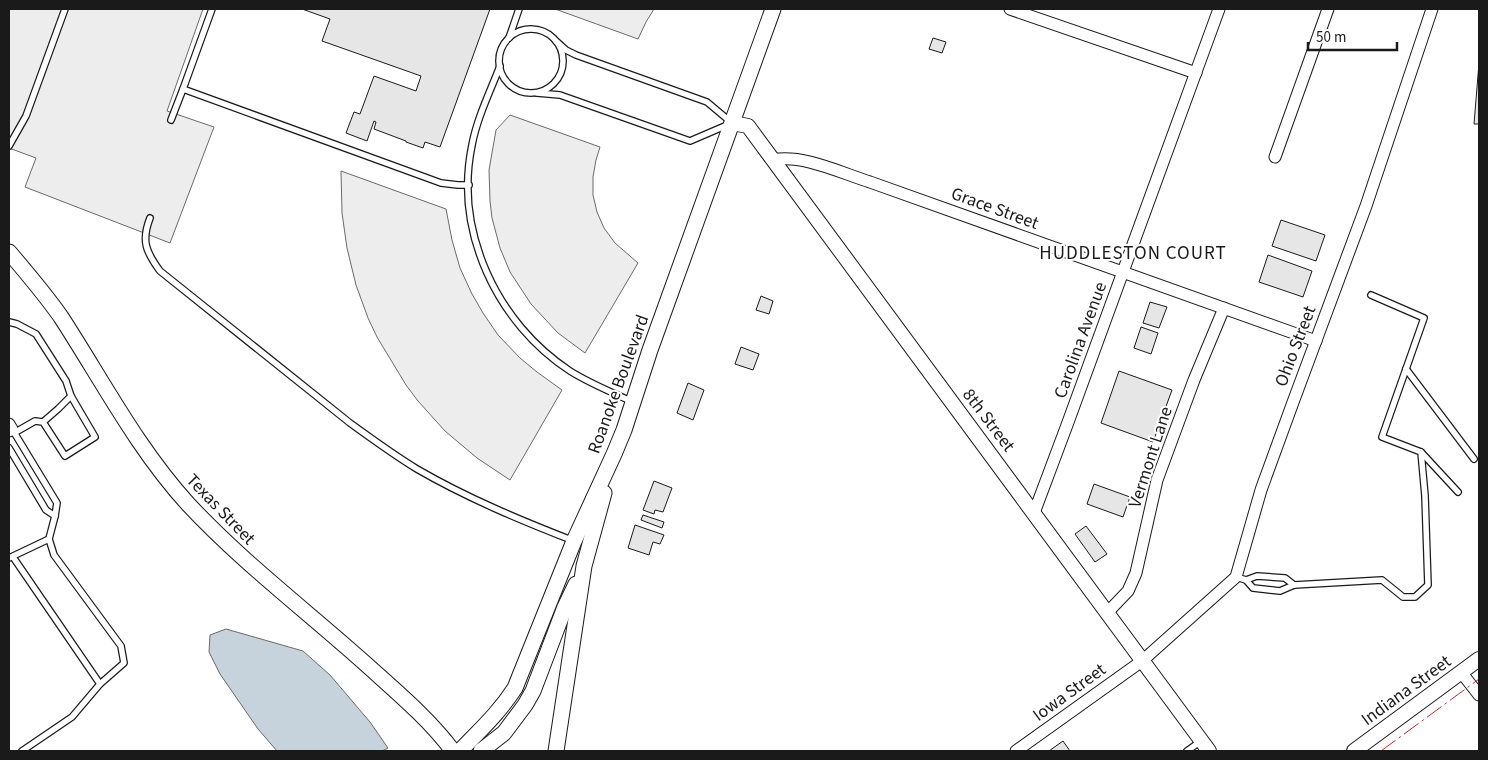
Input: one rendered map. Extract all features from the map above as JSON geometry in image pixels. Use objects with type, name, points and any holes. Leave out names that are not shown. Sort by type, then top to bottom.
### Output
[{"type":"main road","name":"Roanoke Boulevard","points":[[460,751],[494,718],[515,688],[574,541],[614,454],[773,9]]},
{"type":"main road","name":"Texas Street","points":[[9,252],[51,304],[146,452],[187,502],[237,553],[334,635],[411,704],[441,735],[453,751]]},
{"type":"main road","points":[[556,751],[584,566],[614,454]]},
{"type":"main road","points":[[481,751],[504,733],[533,691],[565,607],[584,566]]},
{"type":"street","points":[[1010,9],[1196,73]]},
{"type":"street","name":"Carolina Avenue","points":[[1034,513],[1068,425],[1219,9]]},
{"type":"street","points":[[1275,157],[1328,9]]},
{"type":"street","name":"Ohio Street","points":[[1241,579],[1261,490],[1366,206],[1432,9]]},
{"type":"street","name":"8th Street","points":[[732,124],[748,126],[1205,746]]},
{"type":"street","name":"Grace Street","points":[[773,160],[787,158],[802,160],[870,182],[1316,341]]},
{"type":"street","name":"Vermont Lane","points":[[1107,613],[1128,591],[1136,573],[1157,480],[1194,380],[1224,308]]},
{"type":"street","points":[[1142,661],[1241,579]]},
{"type":"street","name":"Indiana Street","points":[[1354,751],[1479,659]]},
{"type":"street","name":"Iowa Street","points":[[1016,751],[1142,661]]},
{"type":"street","points":[[1462,672],[1479,695]]},
{"type":"lane","points":[[9,146],[26,116],[65,9]]},
{"type":"lane","points":[[171,120],[212,9]]},
{"type":"lane","points":[[519,9],[509,38],[503,46],[500,66],[474,134],[469,185],[472,224],[481,259],[499,297],[516,322],[538,344],[583,378],[633,402]]},
{"type":"lane","points":[[500,66],[506,80],[517,90],[526,93],[560,95],[690,141],[732,124],[707,102],[566,50],[548,34],[538,30],[518,32],[509,38]]},
{"type":"lane","points":[[538,93],[548,89],[556,82],[561,72],[563,62],[562,51],[556,42]]},
{"type":"lane","points":[[183,89],[441,183],[458,186],[469,185]]},
{"type":"lane","points":[[150,218],[144,237],[153,261],[160,271],[350,423],[416,468],[454,489],[532,525],[589,548]]},
{"type":"lane","points":[[1371,295],[1424,318],[1382,436],[1421,452],[1458,492]]},
{"type":"lane","points":[[9,322],[36,334],[66,381],[71,396],[95,438],[65,456],[43,422],[35,420],[11,430],[57,503],[49,540],[54,555],[121,646],[124,663],[100,684],[72,717],[22,751]]},
{"type":"lane","points":[[1406,369],[1474,459]]},
{"type":"lane","points":[[43,422],[71,396]]},
{"type":"lane","points":[[9,448],[46,510],[55,516]]},
{"type":"lane","points":[[1241,579],[1253,588],[1280,591],[1294,585],[1382,580],[1403,597],[1415,597],[1428,585],[1426,496],[1421,452]]},
{"type":"lane","points":[[49,540],[11,558],[100,684]]},
{"type":"lane","points":[[1241,579],[1257,576],[1285,578],[1294,585]]},
{"type":"lane","points":[[1186,751],[1205,746]]},
{"type":"shaded area","points":[[9,9],[203,9],[167,111],[214,127],[170,243],[25,187],[36,158],[9,148]]},
{"type":"shaded area","points":[[555,9],[654,9],[638,39]]},
{"type":"shaded area","points":[[510,115],[600,147],[593,177],[593,195],[597,212],[604,228],[615,243],[638,263],[585,353],[558,333],[531,304],[510,272],[500,248],[492,218],[489,170],[496,130]]},
{"type":"shaded area","points":[[341,171],[446,209],[460,268],[483,313],[498,335],[520,358],[562,390],[510,480],[477,458],[445,431],[406,385],[377,337],[356,285],[347,248],[342,213]]},
{"type":"shaded area","points":[[226,629],[303,651],[330,675],[370,722],[388,748],[382,751],[277,751],[258,729],[220,674],[209,652],[210,635]]},
{"type":"building","points":[[302,9],[490,9],[440,147],[425,142],[423,148],[406,142],[374,129],[376,122],[374,121],[367,141],[346,133],[354,112],[360,114],[374,76],[416,91],[421,76],[322,41],[330,19]]},
{"type":"building","points":[[933,38],[946,42],[942,53],[929,49]]},
{"type":"building","points":[[1479,63],[1479,124],[1474,124]]},
{"type":"building","points":[[1281,220],[1325,235],[1316,261],[1272,246]]},
{"type":"building","points":[[1268,255],[1312,271],[1303,297],[1259,282]]},
{"type":"building","points":[[761,296],[773,301],[769,314],[756,310]]},
{"type":"building","points":[[1150,302],[1167,307],[1159,328],[1143,323]]},
{"type":"building","points":[[1141,327],[1158,333],[1151,354],[1134,348]]},
{"type":"building","points":[[741,347],[759,354],[753,370],[735,364]]},
{"type":"building","points":[[1119,371],[1172,390],[1153,442],[1101,423]]},
{"type":"building","points":[[688,383],[704,390],[693,420],[677,413]]},
{"type":"building","points":[[654,481],[672,488],[663,512],[655,510],[654,514],[643,510]]},
{"type":"building","points":[[1094,484],[1130,497],[1123,517],[1087,504]]},
{"type":"building","points":[[643,515],[664,522],[662,528],[641,520]]},
{"type":"building","points":[[635,525],[664,535],[660,544],[653,542],[649,555],[628,548]]},
{"type":"building","points":[[1086,526],[1107,554],[1095,562],[1075,534]]},
{"type":"building","points":[[1063,741],[1070,751],[1049,751]]},
{"type":"power","points":[[1381,751],[1479,679]]},
{"type":"district","name":"HUDDLESTON COURT","points":[[1133,252]]}]
